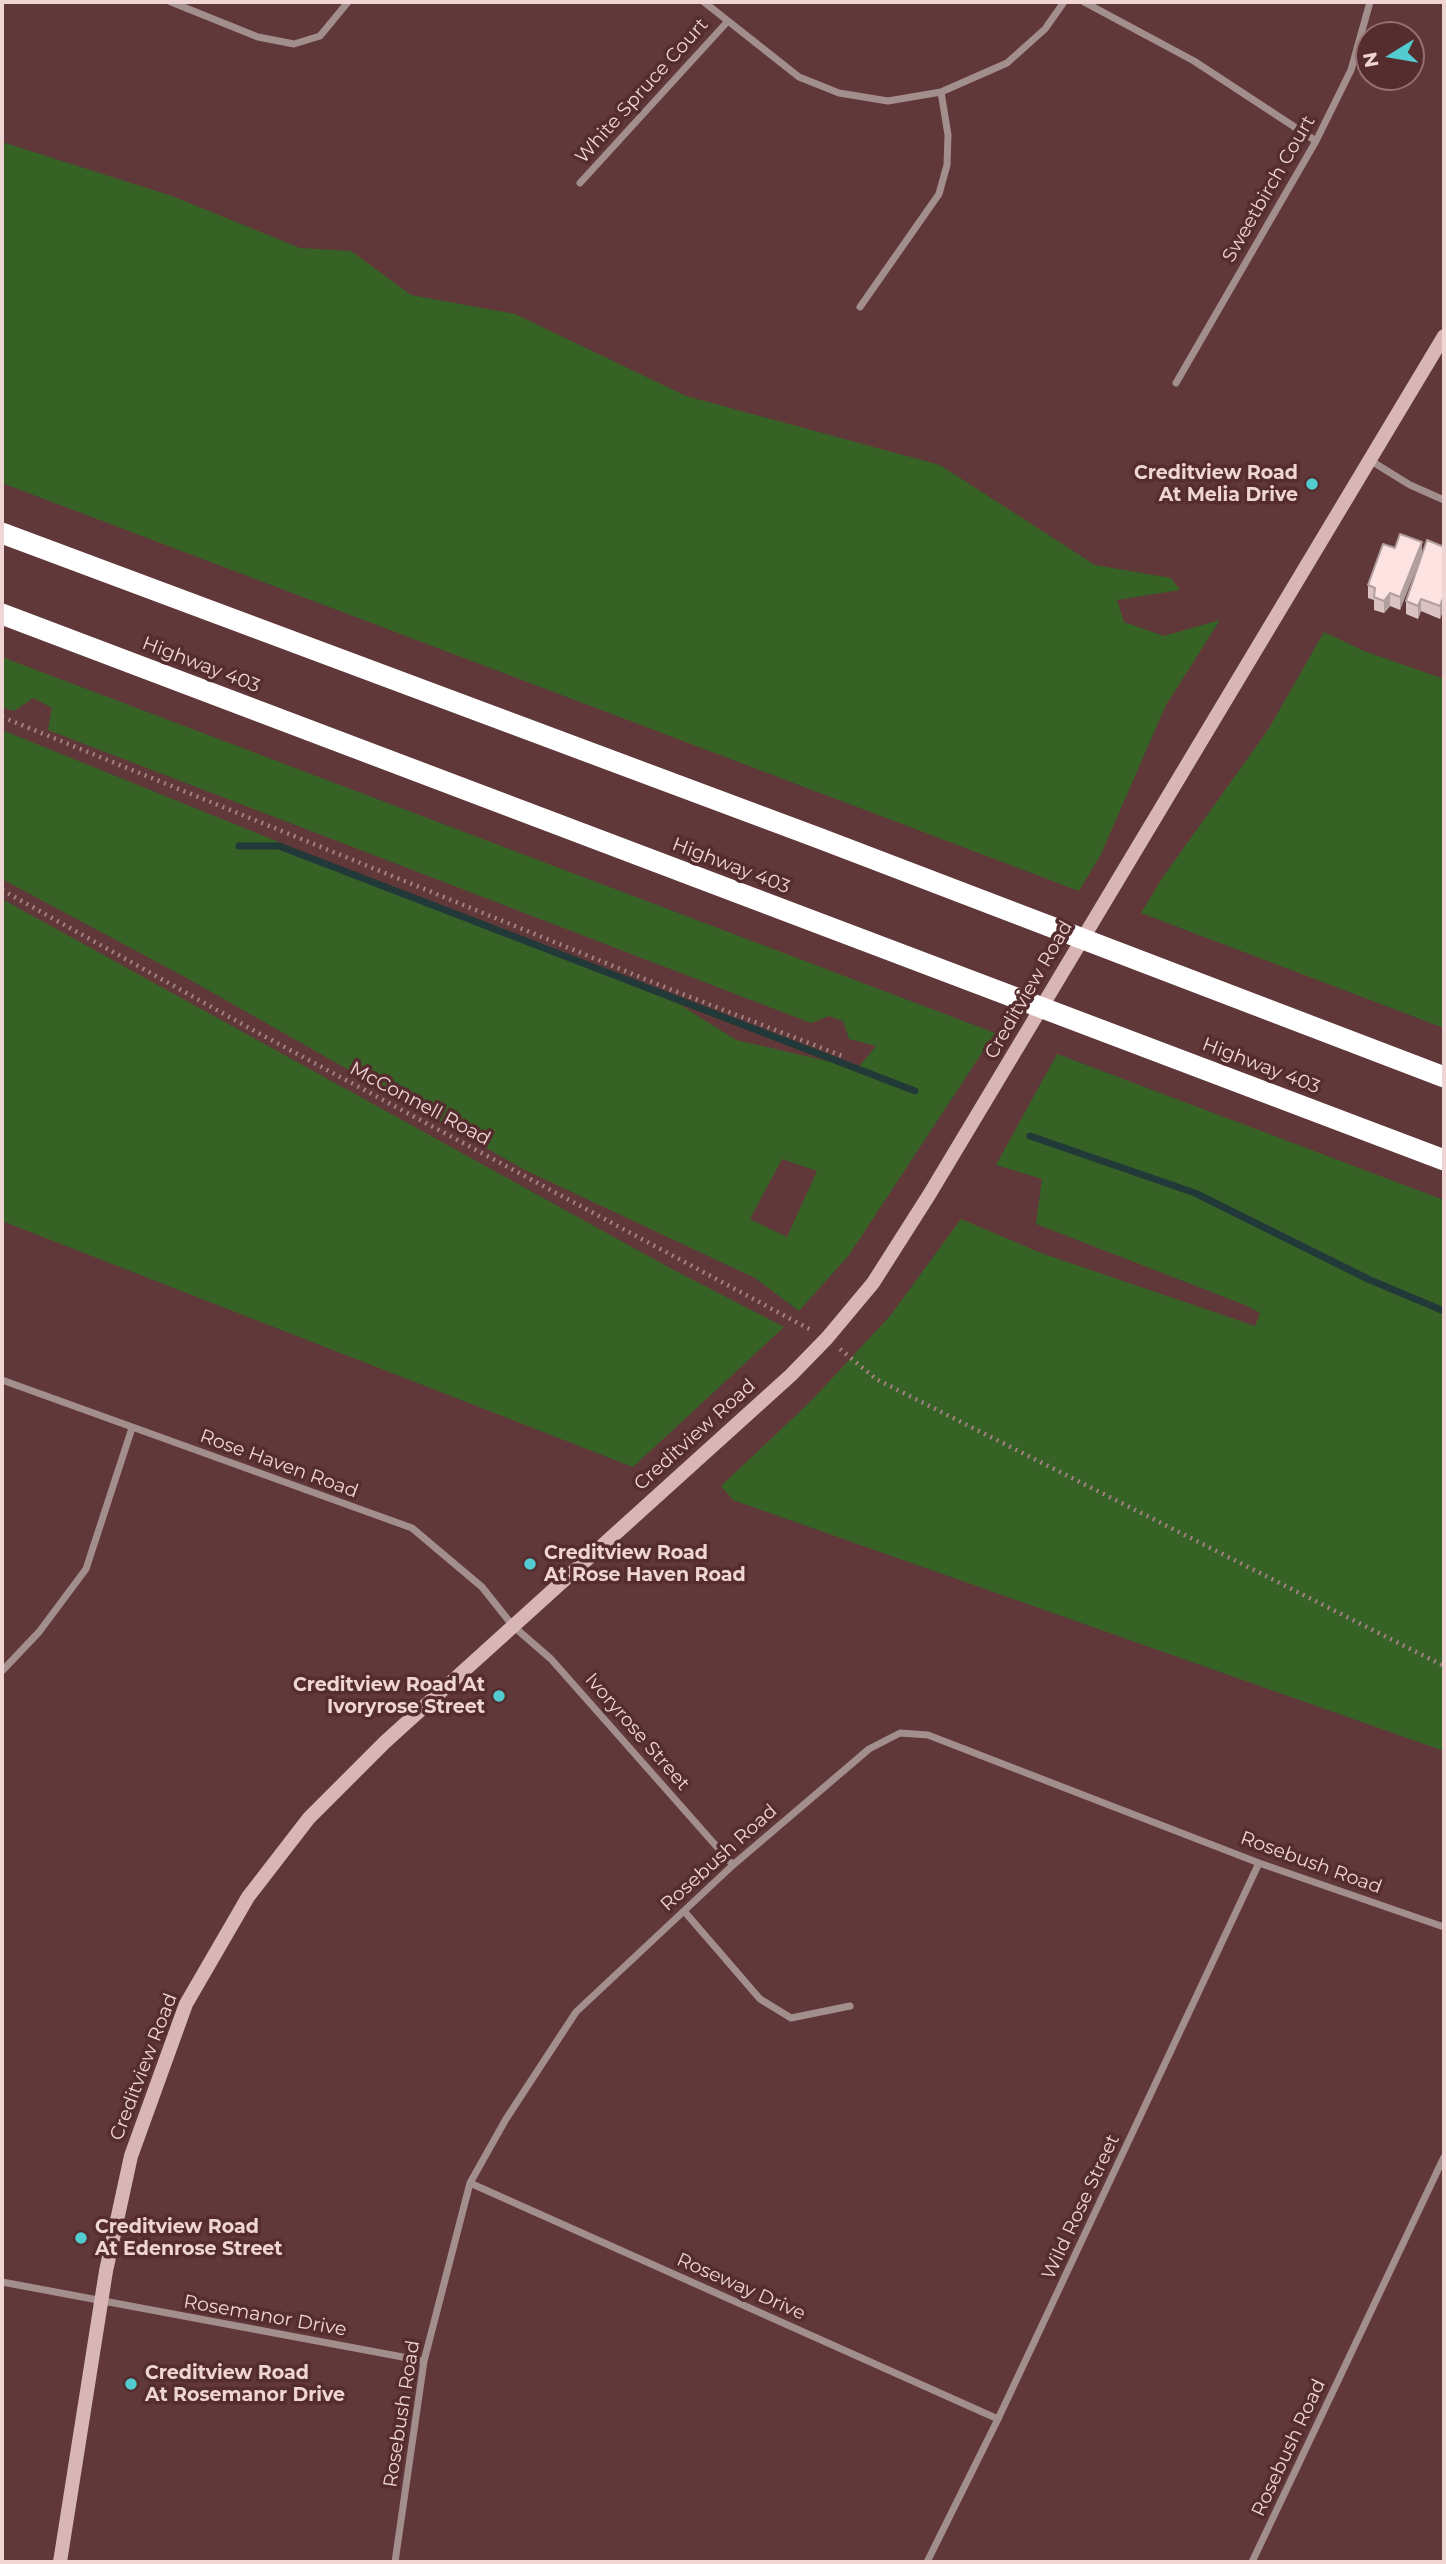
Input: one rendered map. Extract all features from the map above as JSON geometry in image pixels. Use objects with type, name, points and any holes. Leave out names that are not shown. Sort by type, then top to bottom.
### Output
[{"type":"highway","points":[[2,533],[829,842],[1444,1077]]},
{"type":"highway","name":"Highway 403","points":[[2,614],[1444,1160]]},
{"type":"main road","name":"Creditview Road","points":[[60,2562],[101,2301],[131,2156],[186,2004],[248,1897],[309,1818],[385,1742],[791,1375],[827,1338],[873,1283],[997,1082],[1444,336]]},
{"type":"street","points":[[172,2],[258,37],[294,44],[320,36],[348,2]]},
{"type":"street","points":[[704,2],[799,76],[839,93],[888,101],[941,92],[1007,63],[1045,29],[1064,2]]},
{"type":"street","points":[[1084,2],[1194,61],[1316,141]]},
{"type":"street","name":"Sweetbirch Court","points":[[1176,383],[1316,141],[1351,70],[1370,2]]},
{"type":"street","name":"White Spruce Court","points":[[580,183],[728,21]]},
{"type":"street","points":[[860,307],[939,194],[947,165],[948,135],[941,92]]},
{"type":"street","points":[[1368,459],[1410,485],[1444,500]]},
{"type":"street","name":"Rose Haven Road","points":[[2,1380],[412,1528],[482,1587],[513,1626]]},
{"type":"street","points":[[2,1671],[39,1632],[86,1569],[132,1428]]},
{"type":"street","name":"Ivoryrose Street","points":[[513,1626],[551,1659],[733,1865]]},
{"type":"street","name":"Rosebush Road","points":[[395,2562],[424,2361],[471,2183],[540,2062],[576,2011],[733,1865],[869,1749],[900,1733],[928,1735],[1259,1863],[1444,1927]]},
{"type":"street","name":"Wild Rose Street","points":[[927,2562],[999,2419],[1259,1863]]},
{"type":"street","points":[[684,1911],[760,1999],[791,2018],[850,2006]]},
{"type":"street","name":"Rosebush Road","points":[[1252,2562],[1444,2157]]},
{"type":"street","name":"Roseway Drive","points":[[471,2183],[999,2419]]},
{"type":"street","name":"Rosemanor Drive","points":[[2,2282],[424,2361]]},
{"type":"path","points":[[2,717],[671,990],[845,1057]]},
{"type":"path","name":"McConnell Road","points":[[2,890],[251,1029],[827,1338],[876,1379],[1444,1666]]},
{"type":"green space","points":[[2,142],[172,196],[300,248],[351,251],[411,295],[515,314],[686,396],[940,465],[1095,565],[1171,578],[1180,590],[1117,600],[1124,622],[1164,636],[1220,620],[1166,705],[1101,854],[1079,891],[2,483]]},
{"type":"green space","points":[[1324,632],[1364,651],[1444,679],[1444,1028],[1141,913],[1163,877],[1268,730]]},
{"type":"green space","points":[[2,657],[995,1033],[849,1255],[799,1311],[755,1278],[525,1170],[185,977],[2,879],[2,730],[679,1004],[736,1040],[858,1068],[876,1046],[849,1039],[843,1021],[829,1016],[811,1023],[48,730],[52,708],[33,698],[14,711],[2,707]],"holes":[[[782,1159],[817,1171],[787,1237],[750,1219]]]},
{"type":"green space","points":[[2,899],[670,1268],[784,1327],[633,1467],[2,1221]]},
{"type":"green space","points":[[1057,1054],[1444,1200],[1444,1751],[733,1500],[721,1486],[810,1402],[890,1316],[961,1219],[1041,1253],[1255,1326],[1260,1313],[1245,1305],[1036,1224],[1042,1179],[996,1165]]},
{"type":"building","points":[[1400,534],[1422,542],[1400,597],[1390,593],[1384,601],[1374,597],[1375,588],[1368,585],[1383,544],[1395,548]]},
{"type":"building","points":[[1427,540],[1444,547],[1444,595],[1440,606],[1421,599],[1418,606],[1406,601]]},
{"type":"waterway","points":[[239,846],[279,846],[915,1091]]},
{"type":"waterway","points":[[1030,1136],[1195,1193],[1370,1280],[1444,1311]]},
{"type":"place","name":"Creditview Road At Melia Drive","points":[[1312,484]]},
{"type":"place","name":"Creditview Road At Rose Haven Road","points":[[530,1564]]},
{"type":"place","name":"Creditview Road At Ivoryrose Street","points":[[499,1696]]},
{"type":"place","name":"Creditview Road At Edenrose Street","points":[[81,2238]]},
{"type":"place","name":"Creditview Road At Rosemanor Drive","points":[[131,2384]]}]
